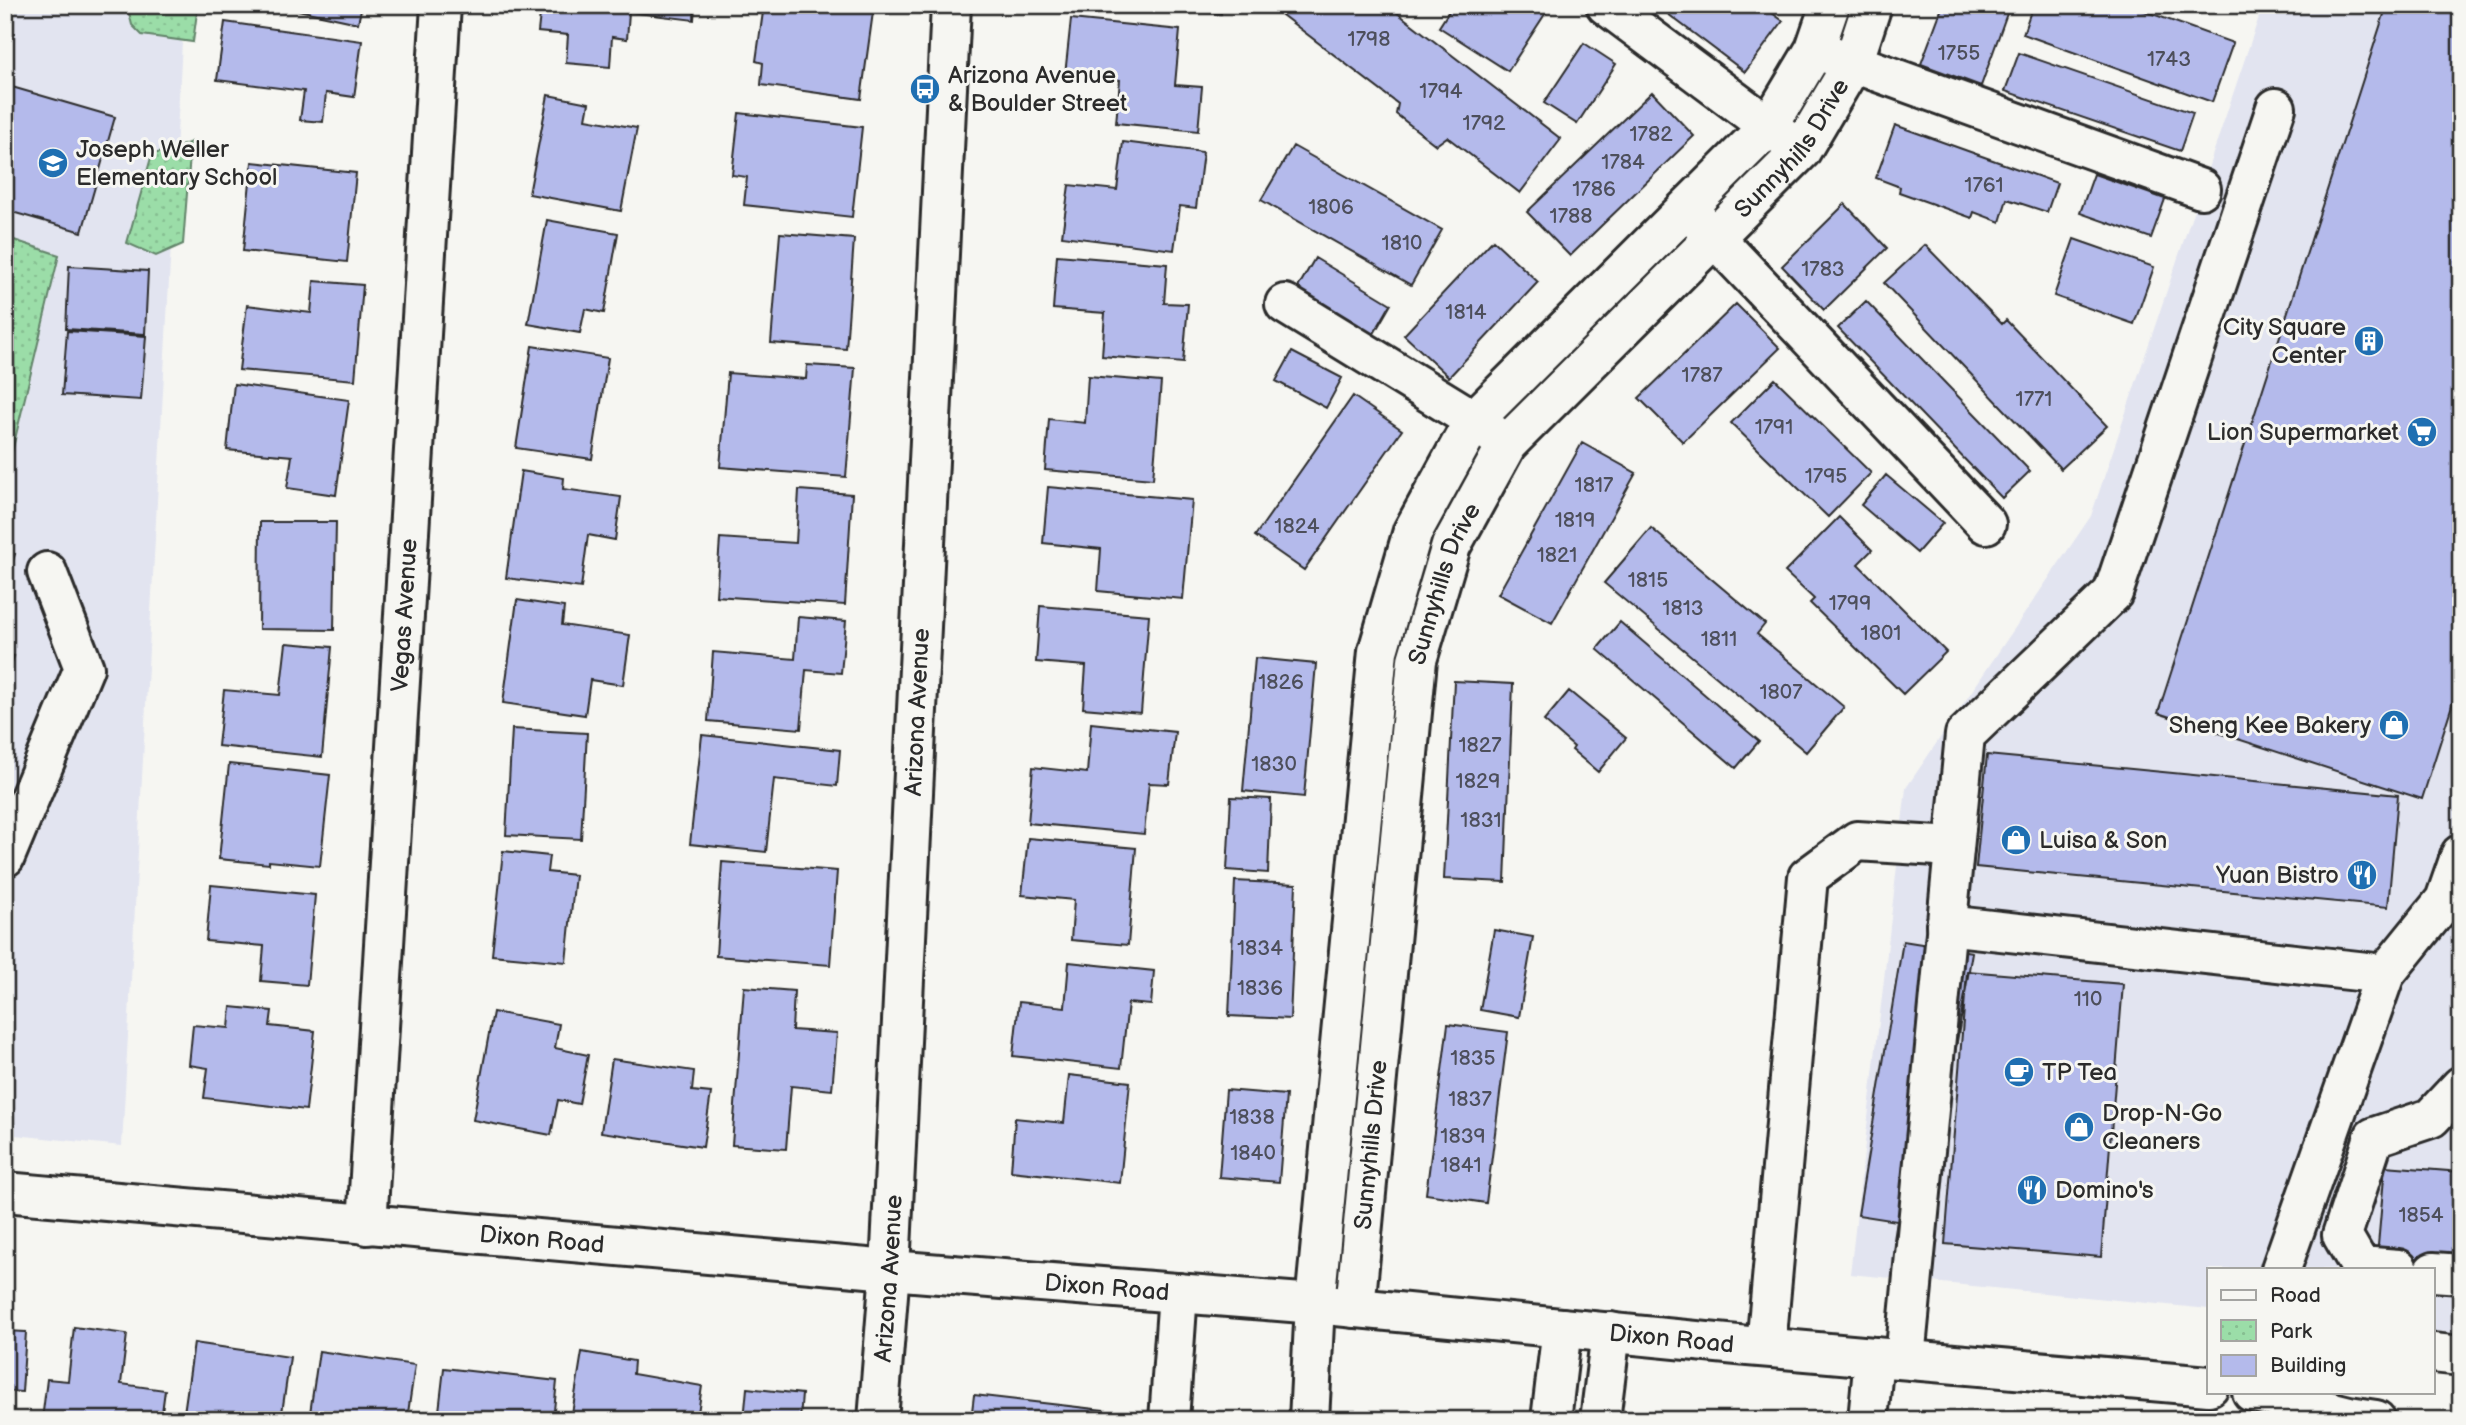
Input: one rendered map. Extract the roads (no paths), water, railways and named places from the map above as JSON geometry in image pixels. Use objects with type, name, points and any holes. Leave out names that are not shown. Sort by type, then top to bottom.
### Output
[{"type":"street","name":"Vegas Avenue","points":[[367,1225],[441,5]]},
{"type":"street","name":"Arizona Avenue","points":[[878,1420],[890,1270],[951,5]]},
{"type":"street","points":[[1606,5],[1801,151]]},
{"type":"street","name":"Sunnyhills Drive","points":[[1309,1420],[1315,1304],[1378,652],[1413,531],[1474,420],[1769,126],[1815,49],[1830,5]]},
{"type":"street","name":"Sunnyhills Drive","points":[[1355,1308],[1417,660],[1451,546],[1507,444],[1801,151],[1853,63],[1872,5]]},
{"type":"street","points":[[1815,49],[2202,189]]},
{"type":"street","points":[[1868,1420],[1889,1358],[1946,925],[1965,735],[2113,593],[2276,108]]},
{"type":"street","points":[[1686,208],[1986,524]]},
{"type":"street","points":[[1285,304],[1474,420],[1507,444]]},
{"type":"street","points":[[5,857],[84,668],[47,572]]},
{"type":"street","points":[[1766,1347],[1808,877],[1857,841],[1954,847]]},
{"type":"street","points":[[2281,1268],[2385,974],[2445,900],[2461,854]]},
{"type":"street","points":[[1946,925],[2385,974]]},
{"type":"street","points":[[2385,1268],[2360,1266],[2342,1235],[2374,1137],[2431,1118],[2461,1086]]},
{"type":"street","name":"Dixon Road","points":[[5,1192],[890,1270],[1315,1304],[2207,1386]]},
{"type":"street","points":[[2434,1272],[2461,1274]]},
{"type":"street","points":[[1169,1420],[1178,1293]]},
{"type":"street","points":[[1551,1420],[1562,1328]]},
{"type":"street","points":[[1601,1420],[1611,1332]]},
{"type":"street","points":[[2434,1353],[2461,1356]]},
{"type":"street","points":[[2260,1394],[2376,1420]]},
{"type":"place","name":"Arizona Avenue & Boulder Street","points":[[925,89]]},
{"type":"place","name":"Joseph Weller Elementary School","points":[[53,163]]},
{"type":"place","name":"City Square Center","points":[[2369,341]]},
{"type":"place","name":"Lion Supermarket","points":[[2422,432]]},
{"type":"place","name":"Sheng Kee Bakery","points":[[2394,725]]},
{"type":"place","name":"Luisa & Son","points":[[2016,840]]},
{"type":"place","name":"Yuan Bistro","points":[[2362,875]]},
{"type":"place","name":"TP Tea","points":[[2019,1072]]},
{"type":"place","name":"Drop-N-Go Cleaners","points":[[2079,1127]]},
{"type":"place","name":"Domino's","points":[[2032,1190]]}]
